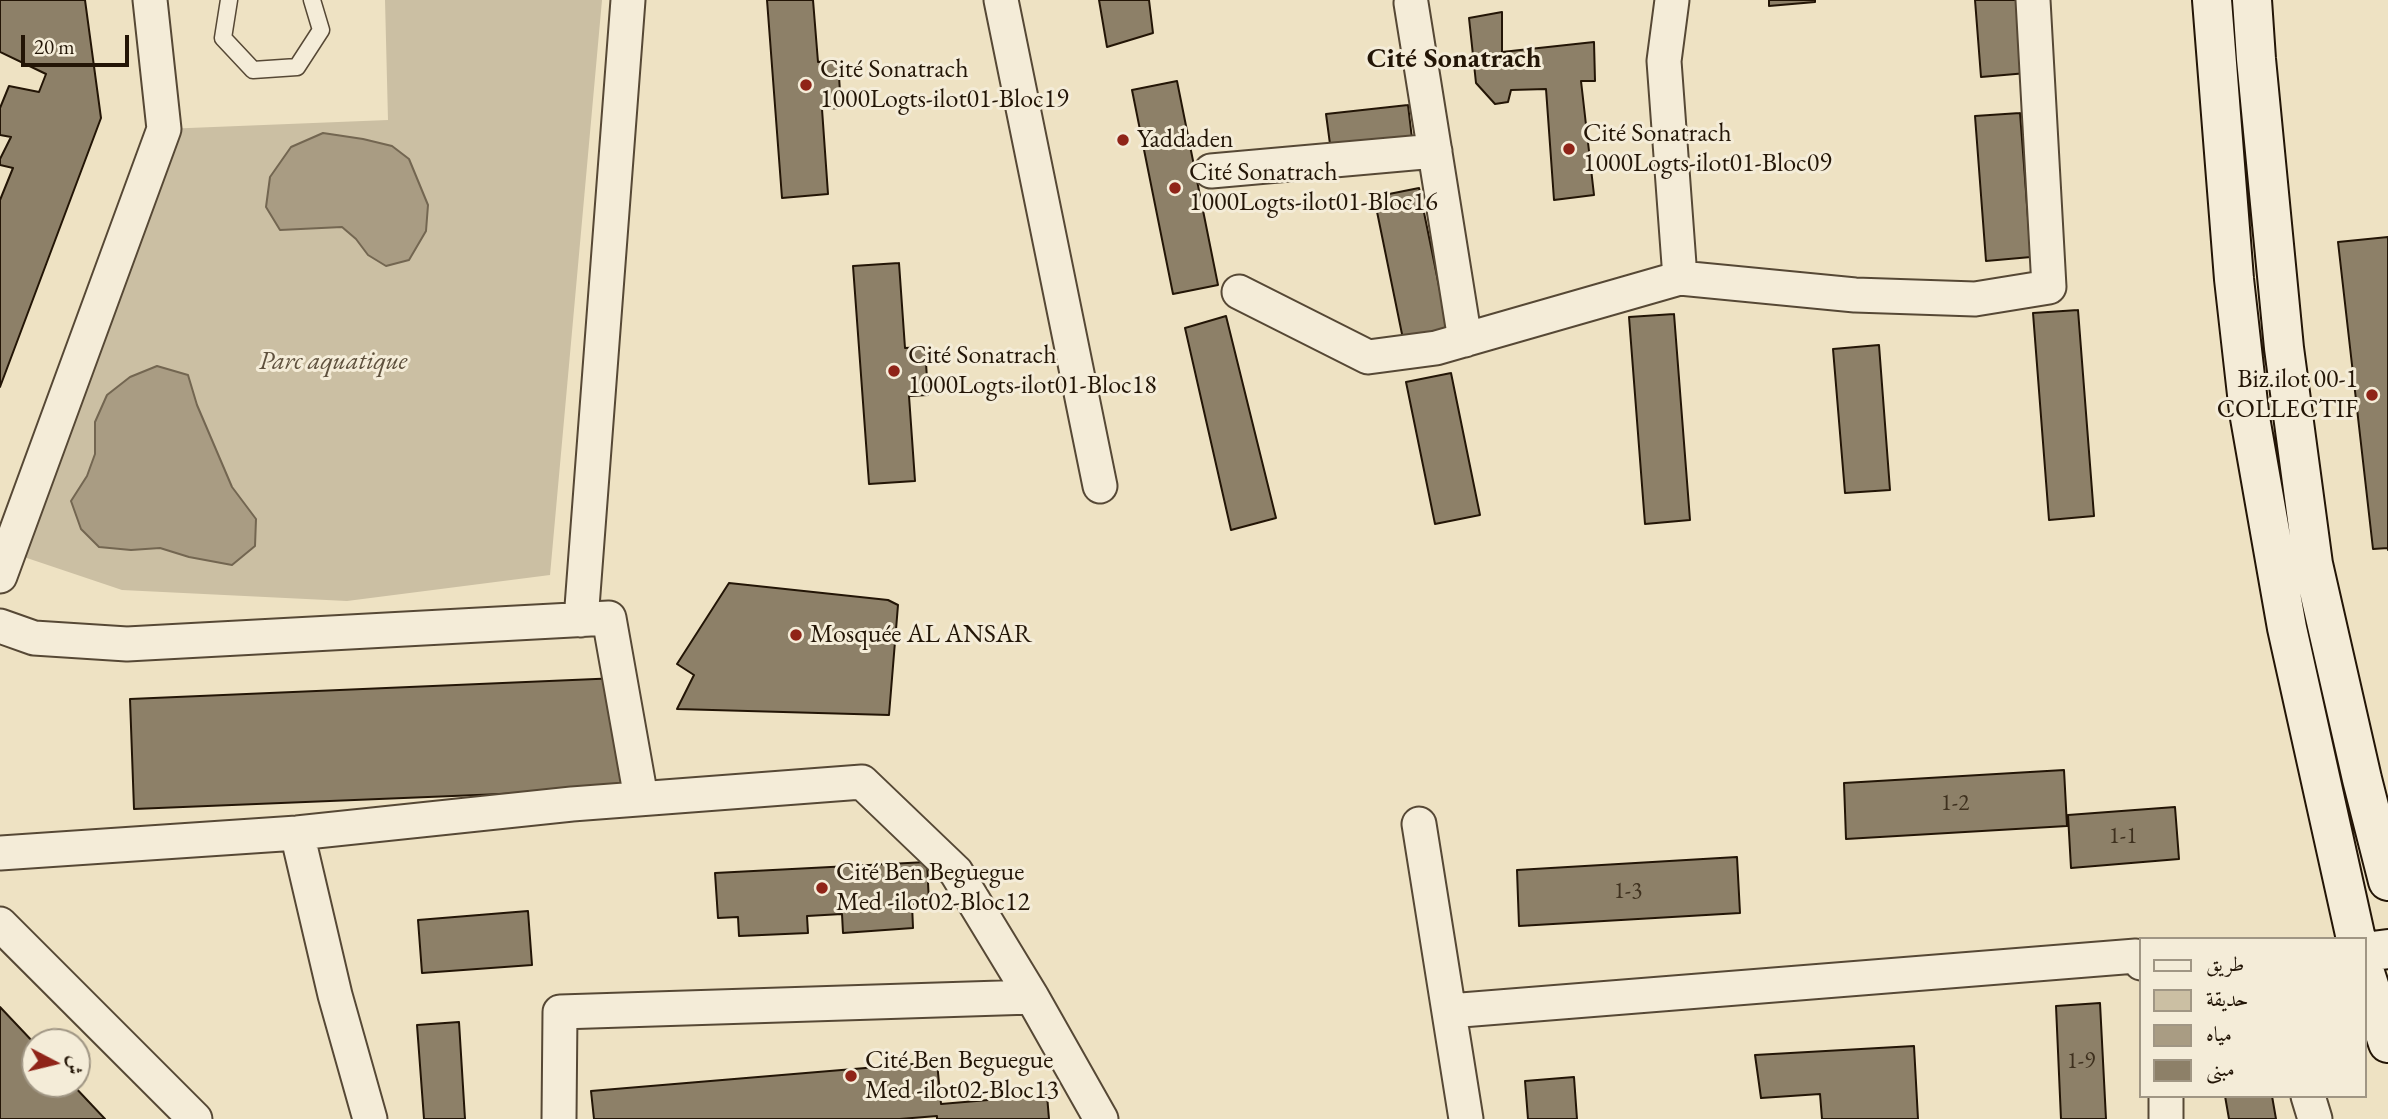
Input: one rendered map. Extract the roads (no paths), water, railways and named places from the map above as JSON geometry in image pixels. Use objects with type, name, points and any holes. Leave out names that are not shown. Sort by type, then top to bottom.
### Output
[{"type":"main road","points":[[2213,0],[2234,279],[2249,412],[2290,641],[2356,937]]},
{"type":"main road","points":[[2252,0],[2284,348],[2313,564],[2388,881]]},
{"type":"main road","points":[[2367,952],[2388,949]]},
{"type":"main road","points":[[2367,979],[2388,1043]]},
{"type":"street","points":[[0,576],[164,129],[150,0]]},
{"type":"street","points":[[580,620],[628,0]]},
{"type":"street","points":[[1001,0],[1100,486]]},
{"type":"street","points":[[1672,0],[1664,61],[1680,278]]},
{"type":"street","points":[[1239,292],[1368,357],[1436,348],[1680,278],[1855,295],[1975,299],[2049,287],[2033,0]]},
{"type":"street","points":[[1411,3],[1465,340]]},
{"type":"street","points":[[1211,171],[1435,151]]},
{"type":"street","points":[[0,626],[34,638],[127,644],[608,618],[641,798]]},
{"type":"street","points":[[0,853],[297,833],[641,798],[862,782],[956,872],[1032,997],[1101,1119]]},
{"type":"street","points":[[1419,824],[1466,1119]]},
{"type":"street","points":[[297,833],[335,995],[370,1119]]},
{"type":"street","points":[[0,924],[195,1119]]},
{"type":"street","points":[[1448,1011],[2136,956],[2140,962]]},
{"type":"street","points":[[559,1119],[560,1012],[1032,997]]},
{"type":"street","points":[[2166,1098],[2166,1119]]},
{"type":"street","points":[[2309,1098],[2315,1119]]},
{"type":"lane","points":[[229,0],[223,38],[253,71],[297,67],[321,30],[312,0]]},
{"type":"water","points":[[323,133],[392,146],[409,159],[428,205],[426,231],[409,260],[386,266],[368,255],[342,227],[280,230],[266,207],[270,177],[291,147]]},
{"type":"water","points":[[157,366],[188,375],[197,405],[232,487],[256,519],[255,546],[232,565],[160,548],[131,550],[99,547],[81,529],[71,501],[87,476],[95,454],[95,422],[107,395],[130,377]]},
{"type":"place","name":"Cité Sonatrach 1000Logts-ilot01-Bloc19","points":[[806,85]]},
{"type":"place","name":"Yaddaden","points":[[1123,140]]},
{"type":"place","name":"Cité Sonatrach 1000Logts-ilot01-Bloc09","points":[[1569,149]]},
{"type":"place","name":"Cité Sonatrach 1000Logts-ilot01-Bloc16","points":[[1175,188]]},
{"type":"place","name":"Cité Sonatrach 1000Logts-ilot01-Bloc18","points":[[894,371]]},
{"type":"place","name":"Biz.ilot 00-1 COLLECTIF","points":[[2372,395]]},
{"type":"place","name":"Mosquée AL ANSAR","points":[[796,635]]},
{"type":"place","name":"Cité Ben Beguegue Med -ilot02-Bloc12","points":[[822,888]]},
{"type":"place","name":"Cité Ben Beguegue Med -ilot02-Bloc13","points":[[851,1076]]},
{"type":"district","name":"Cité Sonatrach","points":[[1454,59]]},
{"type":"park label","name":"Parc aquatique","points":[[333,362]]}]
